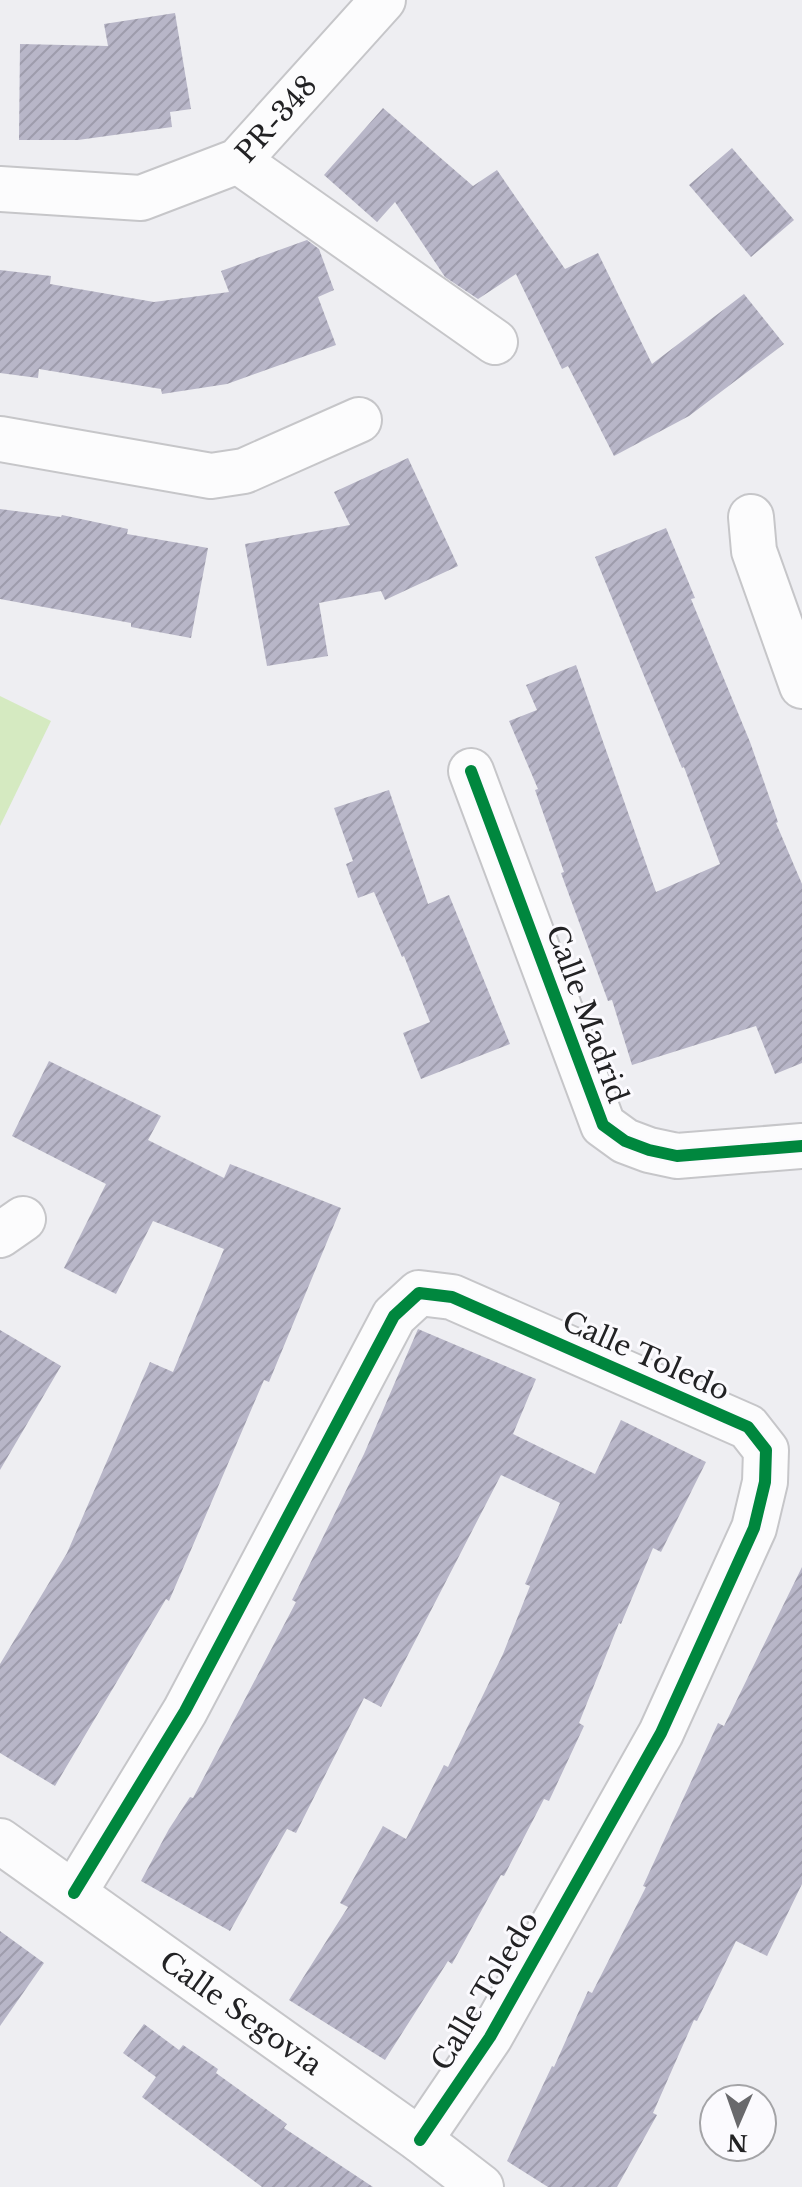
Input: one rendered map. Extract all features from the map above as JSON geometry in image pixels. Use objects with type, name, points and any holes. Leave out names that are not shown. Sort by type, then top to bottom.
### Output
[{"type":"street","name":"PR-348","points":[[0,189],[141,198],[238,161],[383,0]]},
{"type":"street","points":[[238,161],[495,342]]},
{"type":"street","points":[[0,439],[211,476],[244,471],[359,420]]},
{"type":"street","points":[[751,517],[754,551],[802,686]]},
{"type":"street","name":"Calle Madrid","points":[[471,771],[603,1125],[625,1141],[677,1156],[802,1146]]},
{"type":"street","name":"Calle Toledo","points":[[74,1893],[185,1711],[394,1316],[419,1293],[452,1297],[748,1427],[766,1450],[765,1482],[754,1528],[661,1733],[490,2037],[420,2140]]},
{"type":"street","name":"Calle Segovia","points":[[0,1841],[420,2140],[481,2187]]},
{"type":"green space","points":[[0,696],[51,721],[0,826]]},
{"type":"building","points":[[175,13],[191,109],[170,112],[172,127],[78,140],[19,140],[20,44],[108,46],[104,24]]},
{"type":"building","points":[[383,108],[473,186],[497,170],[565,269],[598,253],[652,364],[744,294],[784,344],[689,416],[614,456],[568,366],[562,369],[516,274],[478,299],[445,277],[395,202],[377,222],[324,175]]},
{"type":"building","points":[[732,148],[794,220],[751,257],[689,185]]},
{"type":"building","points":[[307,240],[319,249],[334,290],[318,297],[336,345],[227,384],[162,394],[161,389],[39,369],[38,378],[0,373],[0,270],[51,276],[50,284],[154,302],[229,292],[221,271]]},
{"type":"building","points":[[408,458],[458,566],[385,600],[381,591],[319,603],[328,656],[267,666],[245,544],[350,525],[334,492]]},
{"type":"building","points":[[0,509],[62,515],[128,529],[127,534],[208,548],[191,638],[131,627],[131,623],[0,599]]},
{"type":"building","points":[[666,528],[695,598],[691,599],[750,742],[776,823],[802,884],[802,1063],[775,1074],[756,1026],[632,1065],[612,1000],[608,1001],[561,873],[564,872],[535,790],[538,789],[509,721],[537,710],[526,685],[576,665],[656,892],[720,864],[684,767],[595,557]]},
{"type":"building","points":[[389,790],[428,904],[449,895],[510,1044],[421,1079],[403,1033],[430,1022],[374,892],[358,898],[346,864],[353,861],[334,808]]},
{"type":"building","points":[[49,1061],[161,1116],[148,1140],[224,1178],[230,1164],[341,1208],[269,1382],[264,1380],[169,1601],[166,1599],[55,1786],[0,1753],[0,1664],[67,1553],[150,1362],[173,1372],[224,1249],[153,1221],[116,1294],[64,1268],[106,1184],[12,1136]]},
{"type":"building","points":[[418,1329],[536,1379],[513,1434],[595,1474],[621,1420],[706,1462],[661,1552],[653,1548],[579,1723],[584,1726],[549,1801],[544,1799],[504,1876],[501,1875],[452,1964],[448,1961],[385,2060],[289,2000],[348,1907],[340,1903],[383,1826],[406,1839],[444,1765],[448,1767],[503,1654],[530,1586],[525,1584],[560,1503],[501,1475],[381,1707],[364,1698],[296,1833],[287,1829],[230,1931],[141,1881],[169,1829],[190,1797],[193,1798],[296,1602],[292,1600],[364,1454]]},
{"type":"building","points":[[0,1330],[61,1366],[0,1470]]},
{"type":"building","points":[[802,1567],[802,1884],[767,1956],[736,1941],[697,2021],[694,2020],[653,2113],[657,2115],[617,2187],[548,2187],[507,2161],[588,1991],[592,1993],[646,1887],[643,1886],[718,1723],[724,1726]]},
{"type":"building","points":[[0,1931],[44,1963],[0,2026]]},
{"type":"building","points":[[144,2024],[179,2050],[183,2045],[218,2069],[216,2073],[287,2124],[284,2128],[373,2187],[262,2187],[142,2097],[156,2077],[123,2053]]},
{"type":"cycle path","points":[[471,771],[603,1125],[625,1141],[677,1156],[802,1146]]},
{"type":"cycle path","points":[[74,1893],[185,1711],[394,1316],[419,1293],[452,1297],[748,1427],[766,1450],[765,1482],[754,1528],[661,1733],[490,2037],[420,2140]]}]
